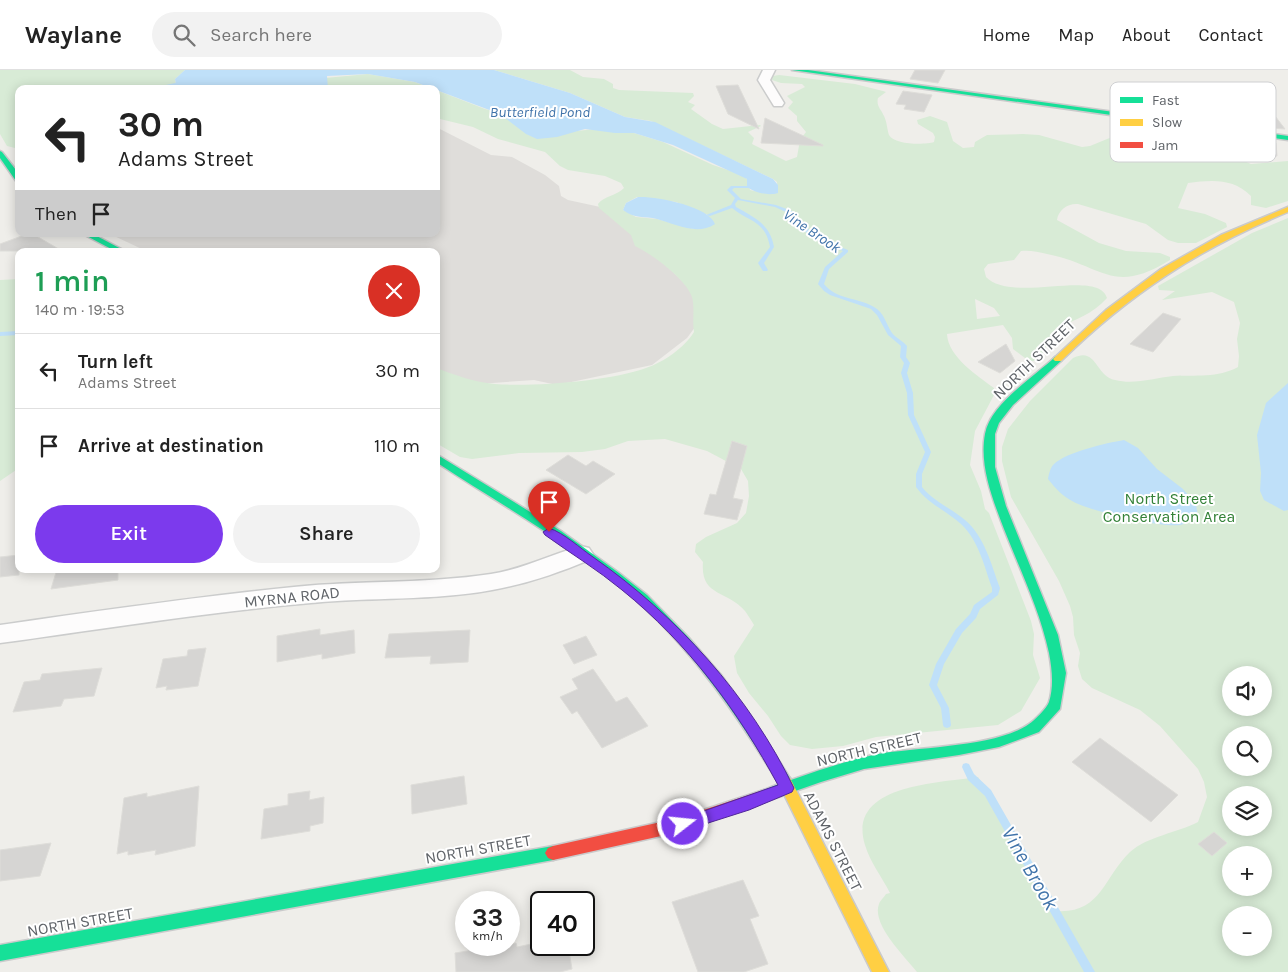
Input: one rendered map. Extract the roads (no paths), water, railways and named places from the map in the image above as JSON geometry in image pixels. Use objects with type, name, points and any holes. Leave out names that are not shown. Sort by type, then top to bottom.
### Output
[{"type":"street","points":[[769,70],[764,80],[778,103]]},
{"type":"street","points":[[795,70],[1110,113]]},
{"type":"street","points":[[2,157],[15,174]]},
{"type":"street","name":"NORTH STREET","points":[[0,953],[529,857],[642,834],[713,816],[787,788],[867,763],[1017,737],[1037,728],[1051,716],[1056,708],[1061,692],[1061,673],[1057,651],[1036,593],[997,500],[988,452],[993,429],[1001,415],[1018,397],[1086,331],[1133,292],[1165,271],[1237,230],[1288,209]]},
{"type":"street","points":[[93,237],[115,248]]},
{"type":"street","name":"ADAMS STREET","points":[[440,460],[627,587],[653,609],[703,661],[760,738],[881,972]]},
{"type":"street","name":"MYRNA ROAD","points":[[0,634],[268,598],[338,592],[418,590],[476,585],[532,573],[581,554]]},
{"type":"water","name":"Butterfield Pond","points":[[185,70],[494,70],[570,93],[625,117],[655,122],[773,179],[778,185],[778,193],[766,194],[754,191],[747,187],[747,179],[673,145],[634,133],[615,133],[585,129],[557,137],[537,139],[526,134],[500,114],[440,91],[440,85],[423,85],[368,74],[327,76],[328,85],[176,85],[175,79]]},
{"type":"water","points":[[638,197],[681,203],[703,212],[715,224],[701,229],[686,228],[657,219],[635,216],[623,210],[626,203]]},
{"type":"water","points":[[1288,383],[1288,510],[1284,511],[1264,500],[1260,491],[1261,473],[1257,435],[1266,403]]},
{"type":"water","points":[[1124,440],[1138,448],[1157,469],[1183,489],[1196,504],[1198,517],[1187,523],[1171,525],[1110,514],[1082,506],[1070,500],[1048,479],[1052,467],[1060,460],[1087,449]]},
{"type":"waterway","points":[[169,85],[184,82]]},
{"type":"waterway","name":"Vine Brook","points":[[756,187],[733,187],[729,190],[740,200],[776,206],[790,212],[802,227],[823,242],[846,251],[827,268],[821,284],[826,290],[838,297],[873,308],[879,314],[890,334],[904,346],[903,357],[907,363],[904,373],[910,393],[911,415],[928,452],[919,474],[919,487],[929,498],[964,523],[976,537],[987,562],[996,588],[995,593],[977,607],[973,616],[959,631],[940,664],[933,685],[945,708],[947,725]]},
{"type":"waterway","points":[[737,198],[733,204],[734,208],[764,227],[771,239],[772,247],[761,263],[765,270]]},
{"type":"waterway","points":[[708,215],[732,206]]},
{"type":"waterway","points":[[0,334],[15,333]]},
{"type":"waterway","name":"Vine Brook","points":[[966,767],[971,777],[988,793],[1090,972]]},
{"type":"park label","name":"North Street Conservation Area","points":[[1169,507]]}]
